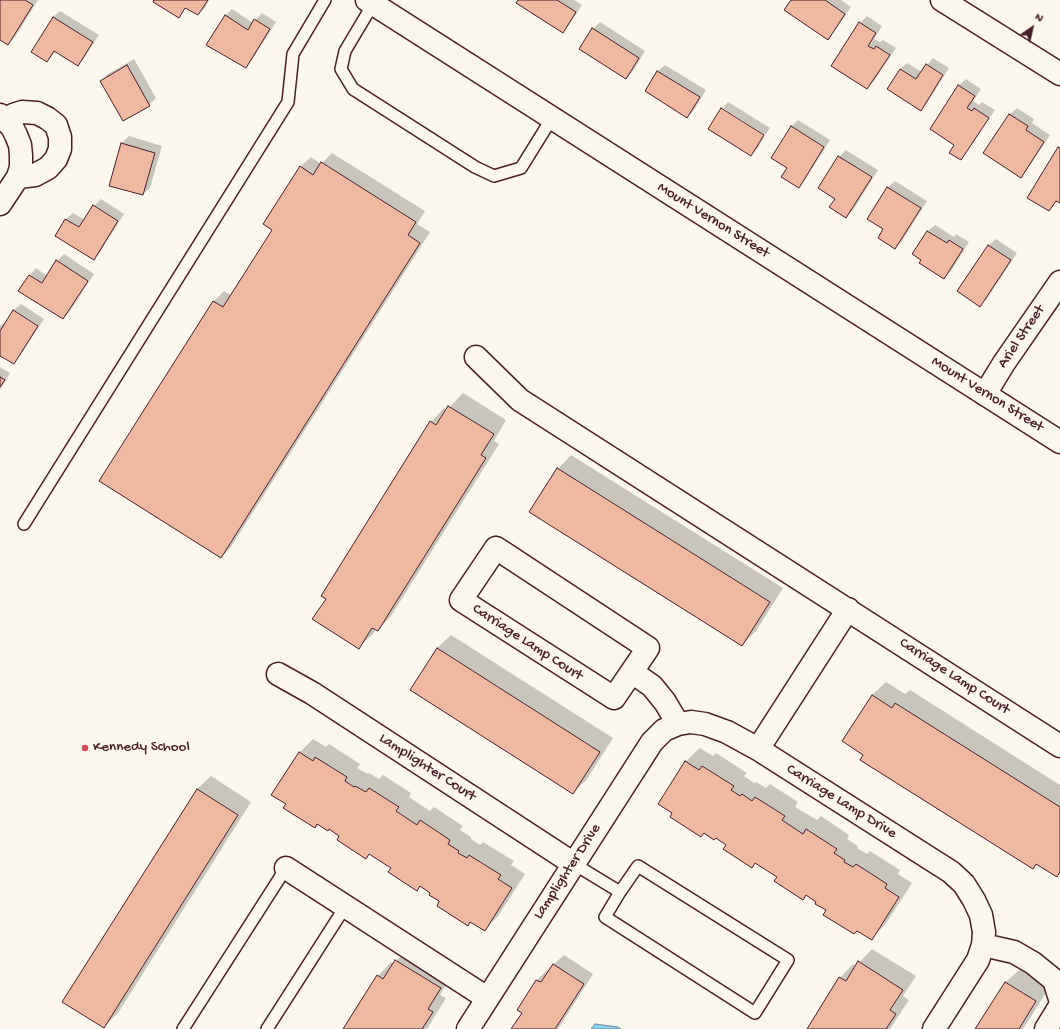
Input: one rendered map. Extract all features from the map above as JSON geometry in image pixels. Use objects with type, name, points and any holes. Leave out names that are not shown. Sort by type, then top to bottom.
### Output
[{"type":"street","points":[[942,0],[1060,74]]},
{"type":"street","name":"Mount Vernon Street","points":[[370,2],[1060,442]]},
{"type":"street","points":[[3,117],[22,112],[37,114],[47,118],[56,125],[60,137],[60,149],[56,159],[48,168],[35,175],[18,177]]},
{"type":"street","points":[[0,204],[18,177],[22,155],[12,127],[3,117]]},
{"type":"street","name":"Ariel Street","points":[[985,394],[1012,351],[1060,282]]},
{"type":"street","name":"Carriage Lamp Court","points":[[476,357],[520,400],[1060,746]]},
{"type":"street","name":"Carriage Lamp Court","points":[[496,548],[648,648],[632,672],[614,698],[461,600],[496,548]]},
{"type":"street","points":[[758,749],[848,609]]},
{"type":"street","points":[[632,672],[652,686],[665,702],[678,724]]},
{"type":"street","name":"Lamplighter Court","points":[[278,674],[312,693],[574,864]]},
{"type":"street","name":"Carriage Lamp Drive","points":[[678,724],[691,722],[705,724],[727,732],[758,749],[952,872],[964,884],[981,915],[984,932],[983,945]]},
{"type":"street","name":"Lamplighter Drive","points":[[468,1029],[652,742],[664,730],[678,724]]},
{"type":"street","points":[[286,868],[487,998]]},
{"type":"street","points":[[934,1029],[978,960],[983,945],[1014,952],[1033,963],[1054,980],[1060,1000]]},
{"type":"street","points":[[1046,1029],[1060,1006]]},
{"type":"lane","points":[[24,524],[288,102],[293,54],[324,0]]},
{"type":"lane","points":[[370,2],[345,51],[342,69],[353,89],[468,163],[494,176],[521,168],[552,118]]},
{"type":"lane","points":[[574,864],[620,892]]},
{"type":"lane","points":[[638,866],[788,960],[755,1013],[605,917],[620,892],[638,866]]},
{"type":"lane","points":[[183,1029],[286,868]]},
{"type":"lane","points":[[267,1029],[345,907]]},
{"type":"water","points":[[595,1024],[618,1027],[621,1029],[591,1029]]},
{"type":"building","points":[[0,0],[25,0],[33,5],[8,45],[0,40]]},
{"type":"building","points":[[154,0],[208,0],[198,15],[185,8],[179,18],[153,2]]},
{"type":"building","points":[[518,0],[557,0],[576,12],[563,33],[516,3]]},
{"type":"building","points":[[791,0],[825,0],[845,14],[828,40],[784,10]]},
{"type":"building","points":[[225,15],[248,30],[254,19],[270,29],[246,68],[206,45]]},
{"type":"building","points":[[53,17],[93,42],[78,66],[54,51],[47,62],[31,52]]},
{"type":"building","points":[[859,22],[876,33],[868,46],[874,49],[876,46],[890,55],[867,89],[831,66]]},
{"type":"building","points":[[592,28],[639,58],[626,79],[579,49]]},
{"type":"building","points":[[926,64],[943,75],[921,111],[887,89],[900,69],[916,79]]},
{"type":"building","points":[[127,65],[150,106],[123,121],[100,81]]},
{"type":"building","points":[[657,71],[700,97],[687,118],[645,91]]},
{"type":"building","points":[[958,85],[975,96],[967,108],[972,111],[974,108],[989,118],[961,160],[949,153],[954,145],[930,129]]},
{"type":"building","points":[[721,108],[764,135],[751,156],[708,129]]},
{"type":"building","points":[[1009,114],[1028,126],[1026,130],[1044,142],[1021,178],[983,153]]},
{"type":"building","points":[[791,126],[824,147],[799,188],[781,177],[787,168],[771,158]]},
{"type":"building","points":[[121,143],[155,153],[143,195],[109,186]]},
{"type":"building","points":[[1058,147],[1060,148],[1060,203],[1056,201],[1049,211],[1027,198]]},
{"type":"building","points":[[838,156],[872,177],[846,218],[829,207],[835,199],[818,188]]},
{"type":"building","points":[[321,162],[416,222],[408,235],[420,243],[221,558],[99,481],[213,301],[223,307],[272,230],[263,224],[300,166],[313,175]]},
{"type":"building","points":[[887,187],[921,208],[895,249],[878,238],[883,229],[867,219]]},
{"type":"building","points":[[93,205],[118,221],[94,260],[55,236],[65,219],[79,227]]},
{"type":"building","points":[[927,231],[947,243],[949,240],[963,249],[944,279],[919,263],[921,260],[912,254]]},
{"type":"building","points":[[988,245],[1011,260],[980,307],[957,291]]},
{"type":"building","points":[[56,260],[88,281],[63,319],[18,291],[29,275],[42,283]]},
{"type":"building","points":[[13,310],[38,326],[14,364],[0,356],[0,331]]},
{"type":"building","points":[[0,377],[5,380],[0,387]]},
{"type":"building","points":[[448,406],[494,434],[481,455],[486,458],[378,631],[372,628],[359,649],[312,619],[326,599],[321,596],[430,421],[436,425]]},
{"type":"building","points":[[557,468],[770,602],[742,646],[529,512]]},
{"type":"building","points":[[437,648],[600,752],[573,794],[410,690]]},
{"type":"building","points":[[872,695],[892,708],[895,703],[1060,807],[1060,872],[1057,877],[1036,864],[1033,869],[860,760],[863,755],[842,741]]},
{"type":"building","points":[[299,752],[313,761],[315,757],[347,777],[345,781],[354,787],[355,786],[366,792],[369,788],[399,807],[396,811],[417,825],[420,820],[450,840],[448,844],[459,851],[458,853],[467,858],[469,855],[501,875],[498,879],[512,888],[485,931],[470,922],[468,926],[437,906],[439,901],[429,895],[430,893],[420,886],[417,891],[388,872],[391,868],[369,854],[366,859],[337,840],[339,836],[329,829],[328,831],[317,824],[315,828],[283,808],[286,804],[271,795]]},
{"type":"building","points":[[685,761],[699,770],[702,766],[734,786],[731,790],[740,796],[742,794],[752,801],[755,797],[785,816],[782,820],[803,834],[806,829],[837,849],[834,853],[845,860],[844,862],[853,867],[856,864],[887,884],[885,888],[899,897],[872,940],[857,931],[854,934],[823,915],[826,910],[815,904],[816,902],[806,895],[803,900],[774,881],[777,877],[755,863],[752,868],[723,849],[726,845],[716,838],[714,840],[704,833],[701,837],[670,817],[672,813],[658,804]]},
{"type":"building","points":[[197,789],[238,815],[104,1028],[62,1002]]},
{"type":"building","points":[[395,960],[441,988],[428,1009],[433,1012],[422,1029],[343,1029],[377,975],[383,979]]},
{"type":"building","points":[[858,961],[903,990],[890,1010],[896,1014],[886,1029],[807,1029],[839,977],[846,981]]},
{"type":"building","points":[[553,964],[584,984],[555,1029],[511,1029],[522,1013],[517,1010],[536,980],[541,982]]},
{"type":"building","points":[[1005,982],[1036,1001],[1019,1029],[975,1029]]},
{"type":"place","name":"Kennedy School","points":[[85,748]]}]
